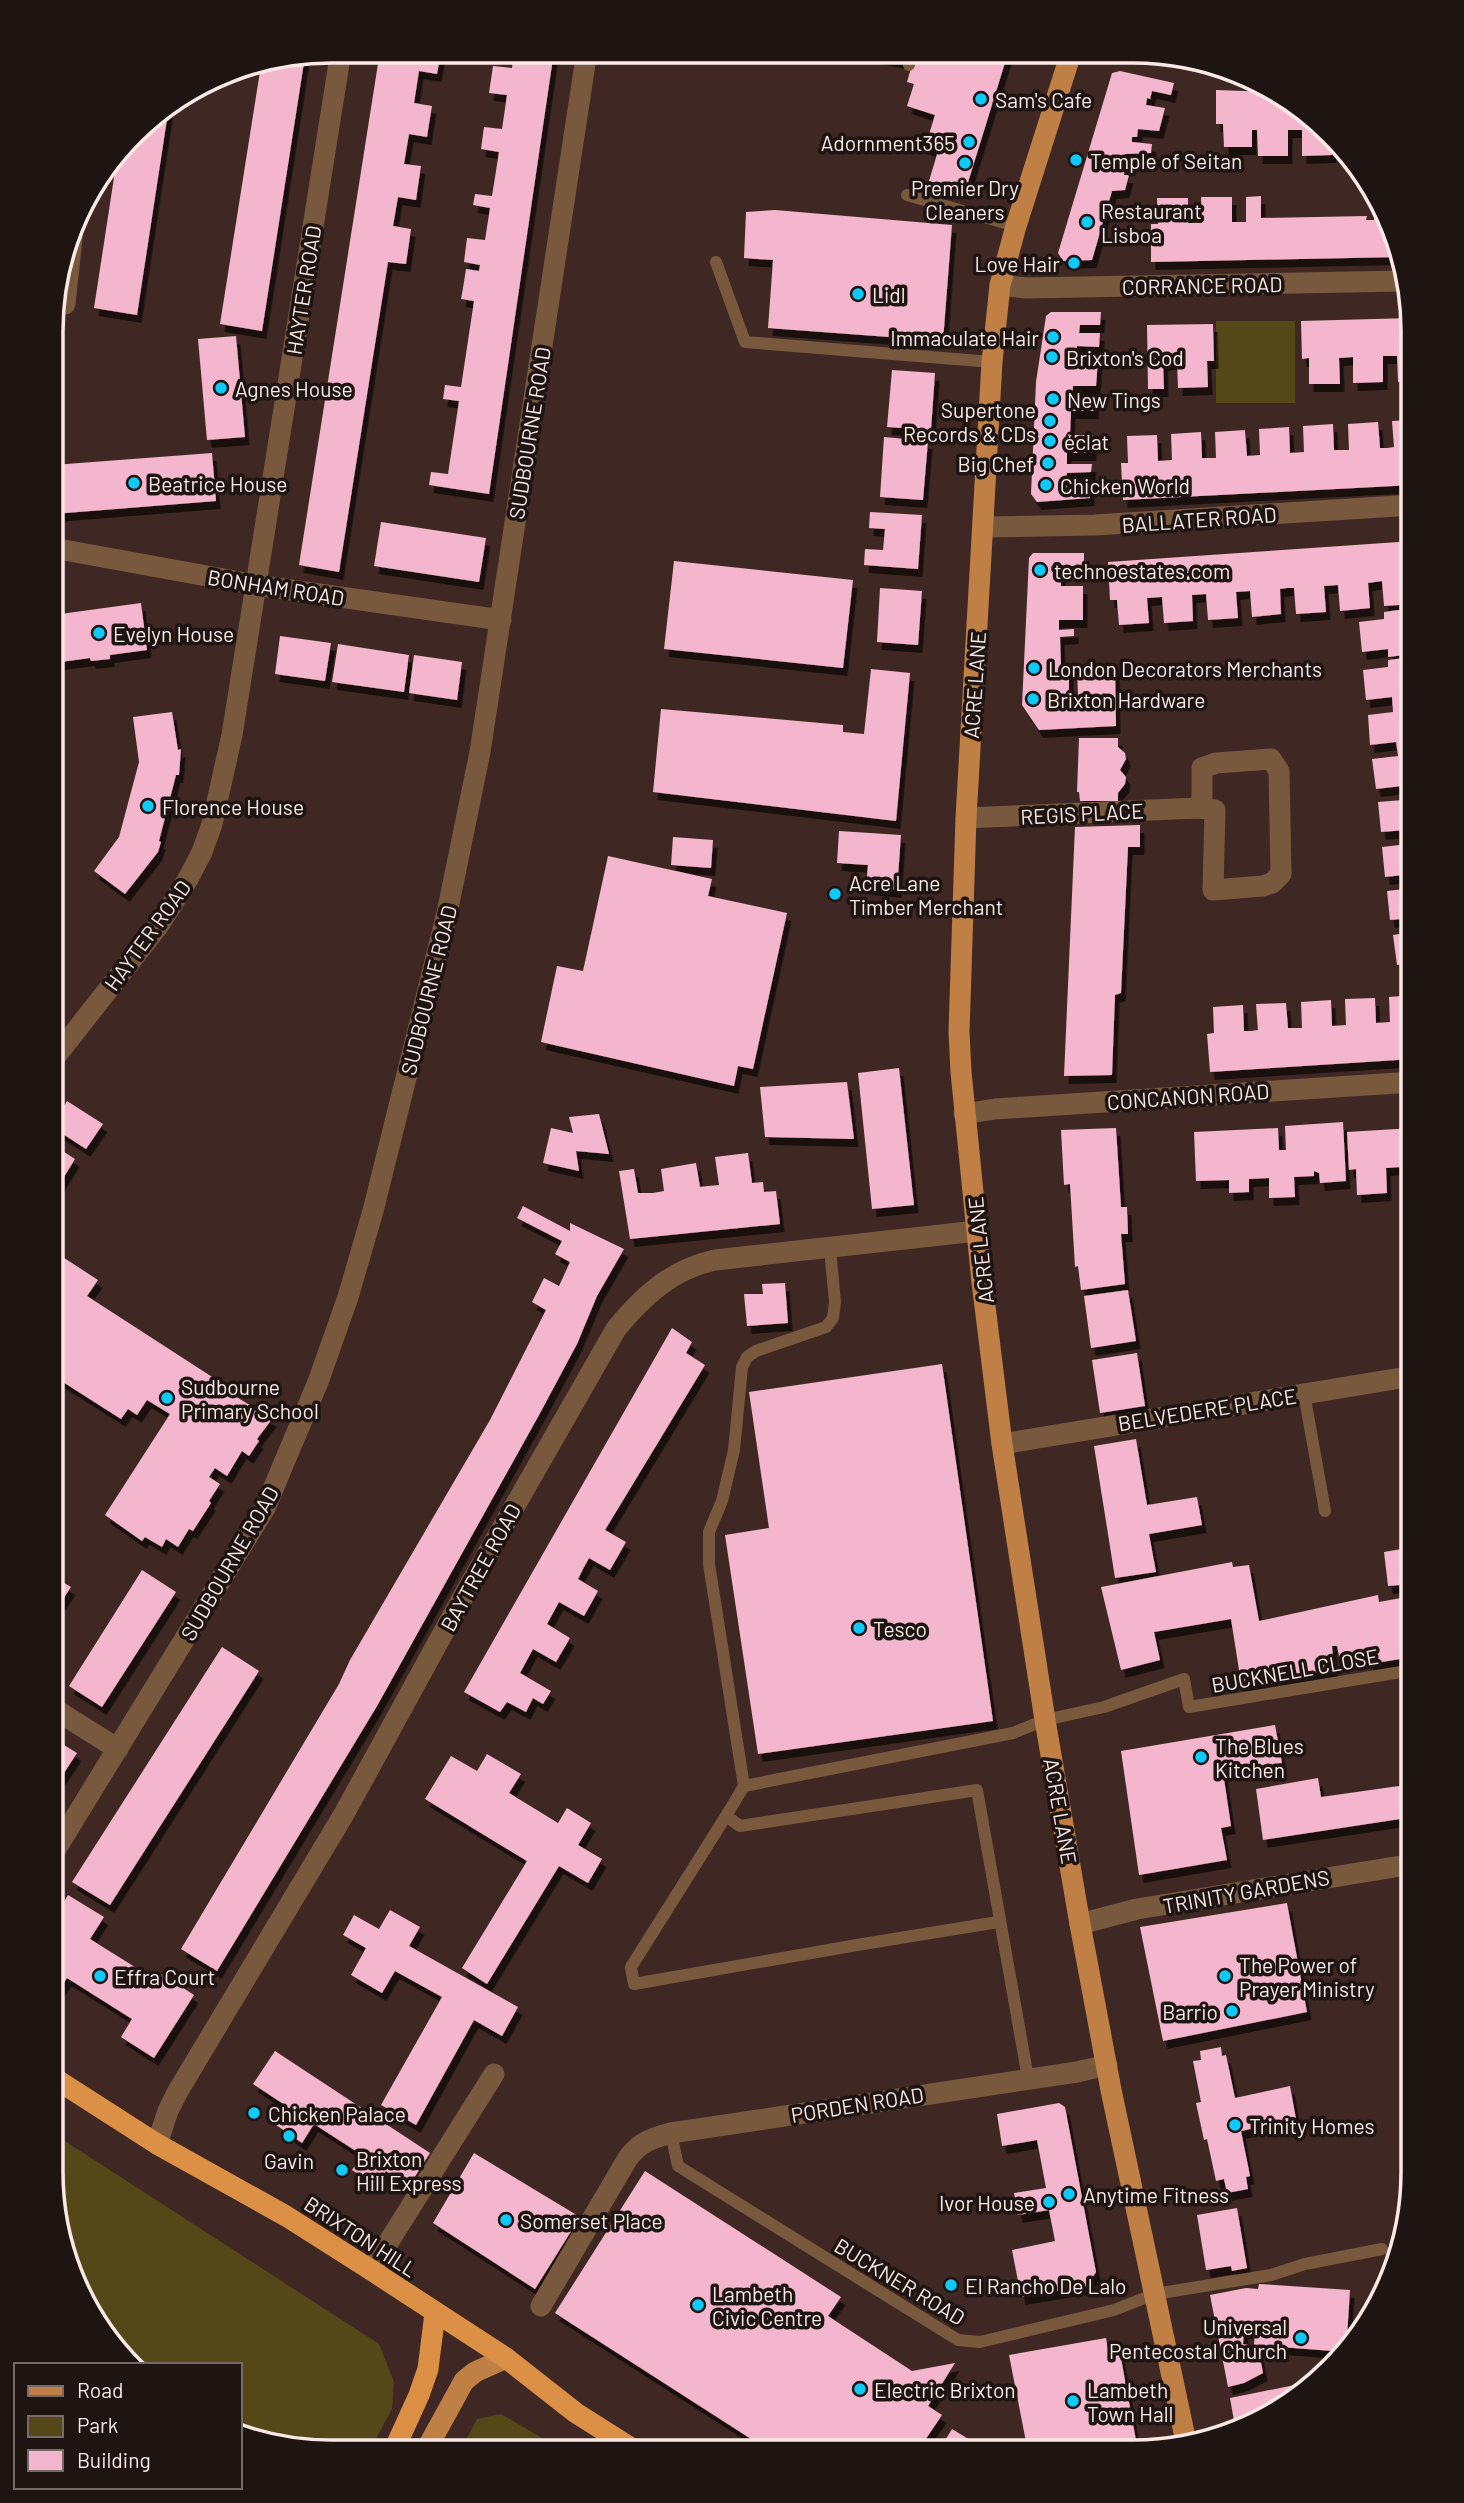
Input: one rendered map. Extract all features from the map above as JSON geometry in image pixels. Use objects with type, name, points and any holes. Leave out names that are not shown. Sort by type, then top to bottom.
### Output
[{"type":"highway","name":"BRIXTON HILL","points":[[63,2084],[157,2144],[286,2216],[506,2358],[603,2440]]},
{"type":"highway","points":[[399,2440],[428,2369],[435,2313]]},
{"type":"main road","name":"ACRE LANE","points":[[1068,63],[1000,285],[992,362],[966,818],[959,1032],[964,1114],[1002,1444],[1045,1720],[1107,2065],[1185,2435]]},
{"type":"main road","points":[[432,2440],[464,2381],[475,2372],[506,2358]]},
{"type":"street","name":"HAYTER ROAD","points":[[63,1047],[159,925],[202,852],[221,789],[339,63]]},
{"type":"street","name":"SUDBOURNE ROAD","points":[[63,1838],[265,1508],[318,1382],[348,1297],[377,1198],[447,913],[480,752],[585,63]]},
{"type":"street","name":"CORRANCE ROAD","points":[[1000,285],[1026,288],[1397,281]]},
{"type":"street","points":[[65,304],[67,282]]},
{"type":"street","name":"BALLATER ROAD","points":[[984,527],[1095,526],[1401,506]]},
{"type":"street","name":"BONHAM ROAD","points":[[63,550],[256,585],[501,620]]},
{"type":"street","points":[[1271,759],[1279,771],[1281,874],[1272,883],[1263,886],[1213,890],[1215,810],[1198,808],[1202,798],[1202,768],[1216,763],[1271,759]]},
{"type":"street","name":"REGIS PLACE","points":[[966,818],[1198,808]]},
{"type":"street","name":"CONCANON ROAD","points":[[964,1114],[995,1109],[1401,1083]]},
{"type":"street","name":"BAYTREE ROAD","points":[[157,2144],[168,2112],[344,1814],[466,1592],[616,1329],[636,1304],[656,1286],[695,1265],[716,1260],[977,1231]]},
{"type":"street","name":"BELVEDERE PLACE","points":[[1002,1444],[1401,1378]]},
{"type":"street","points":[[63,1715],[118,1749]]},
{"type":"street","name":"TRINITY GARDENS","points":[[1080,1924],[1137,1909],[1401,1866]]},
{"type":"street","name":"PORDEN ROAD","points":[[541,2306],[621,2170],[636,2147],[644,2141],[671,2133],[1077,2072],[1107,2065]]},
{"type":"street","points":[[371,2270],[494,2074]]},
{"type":"lane","points":[[907,195],[1016,226]]},
{"type":"lane","points":[[716,262],[745,342],[992,362]]},
{"type":"lane","points":[[830,1248],[835,1302],[833,1318],[826,1327],[756,1351],[747,1357],[743,1367],[734,1450],[722,1501],[709,1532],[709,1564],[744,1786],[631,1967],[634,1984],[999,1923]]},
{"type":"lane","points":[[1304,1393],[1325,1511]]},
{"type":"lane","name":"BUCKNELL CLOSE","points":[[1045,1720],[1104,1707],[1184,1679],[1189,1707],[1401,1672]]},
{"type":"lane","points":[[744,1786],[1013,1733],[1045,1720]]},
{"type":"lane","points":[[726,1816],[740,1826],[977,1790],[1028,2078]]},
{"type":"lane","name":"BUCKNER ROAD","points":[[671,2133],[678,2166],[958,2340],[980,2342],[1114,2310],[1155,2294],[1271,2275],[1305,2263],[1382,2249]]},
{"type":"green space","points":[[1216,321],[1295,321],[1295,403],[1216,403]]},
{"type":"green space","points":[[63,2140],[379,2344],[394,2382],[392,2409],[375,2440],[331,2440],[278,2435],[242,2425],[242,2363],[142,2363],[108,2321],[83,2275],[72,2242],[65,2207]]},
{"type":"green space","points":[[501,2414],[545,2440],[466,2440],[477,2419]]},
{"type":"building","points":[[378,63],[439,63],[437,74],[419,71],[414,103],[432,106],[427,137],[409,134],[404,164],[421,166],[416,200],[398,197],[393,226],[411,229],[406,264],[388,262],[339,572],[299,565]]},
{"type":"building","points":[[513,63],[552,63],[489,494],[429,485],[431,472],[448,474],[459,401],[443,399],[445,385],[461,387],[474,301],[461,299],[466,269],[479,271],[480,265],[464,262],[467,238],[485,240],[490,208],[473,205],[475,194],[492,196],[499,152],[481,149],[484,127],[502,129],[507,95],[489,93],[493,66],[512,68]]},
{"type":"building","points":[[912,63],[1005,63],[965,192],[929,181],[938,151],[925,147],[935,115],[907,106],[914,84],[907,82]]},
{"type":"building","points":[[304,65],[262,331],[220,324],[260,72]]},
{"type":"building","points":[[1120,71],[1174,83],[1171,95],[1152,91],[1150,99],[1147,98],[1146,105],[1165,108],[1159,131],[1138,129],[1137,137],[1132,137],[1132,142],[1152,144],[1151,153],[1125,154],[1124,175],[1129,175],[1125,190],[1112,191],[1092,260],[1063,261],[1058,253],[1112,73]]},
{"type":"building","points":[[1216,90],[1252,91],[1282,108],[1310,129],[1332,151],[1332,155],[1302,156],[1302,130],[1288,130],[1288,156],[1258,156],[1257,130],[1252,130],[1252,147],[1224,147],[1223,124],[1216,124]]},
{"type":"building","points":[[167,119],[137,315],[94,308],[115,173],[141,141]]},
{"type":"building","points":[[1261,196],[1261,218],[1367,216],[1366,220],[1374,220],[1374,214],[1391,257],[1151,262],[1151,224],[1158,224],[1157,198],[1188,198],[1188,223],[1202,223],[1201,197],[1232,197],[1232,222],[1246,222],[1246,197]]},
{"type":"building","name":"Lidl","points":[[775,210],[952,225],[943,341],[768,328],[773,260],[744,258],[746,212]]},
{"type":"building","points":[[1051,312],[1101,312],[1100,325],[1080,325],[1079,333],[1100,333],[1099,347],[1077,346],[1075,358],[1098,359],[1096,386],[1073,386],[1072,398],[1095,398],[1094,411],[1071,411],[1070,435],[1093,435],[1092,453],[1067,453],[1067,464],[1092,464],[1091,472],[1067,473],[1066,484],[1090,484],[1090,498],[1037,502],[1031,494],[1036,382],[1046,316]]},
{"type":"building","points":[[1400,318],[1401,382],[1398,382],[1397,356],[1383,356],[1383,382],[1353,383],[1353,357],[1339,358],[1340,384],[1309,384],[1309,358],[1302,359],[1301,321]]},
{"type":"building","points":[[1213,324],[1214,361],[1207,361],[1208,387],[1178,388],[1177,362],[1170,362],[1163,363],[1164,389],[1148,389],[1147,325]]},
{"type":"building","name":"Agnes House","points":[[236,336],[245,437],[207,440],[198,339]]},
{"type":"building","points":[[892,370],[935,373],[931,430],[887,427]]},
{"type":"building","points":[[1392,421],[1401,421],[1401,486],[1123,500],[1121,463],[1128,463],[1127,436],[1157,435],[1158,461],[1172,460],[1171,434],[1201,432],[1202,458],[1216,458],[1215,432],[1245,430],[1247,456],[1260,455],[1259,429],[1289,427],[1290,453],[1304,452],[1303,426],[1333,424],[1334,450],[1349,450],[1348,424],[1378,422],[1380,448],[1394,447]]},
{"type":"building","points":[[884,437],[928,441],[923,500],[880,497]]},
{"type":"building","name":"Beatrice House","points":[[212,453],[216,501],[63,513],[63,464]]},
{"type":"building","points":[[870,512],[922,515],[918,569],[864,565],[865,549],[883,550],[885,529],[869,528]]},
{"type":"building","points":[[381,522],[486,538],[479,582],[374,566]]},
{"type":"building","points":[[1401,542],[1401,605],[1384,606],[1382,581],[1368,583],[1370,608],[1340,611],[1338,585],[1324,586],[1326,612],[1296,614],[1294,588],[1287,588],[1280,589],[1281,614],[1252,617],[1250,591],[1236,592],[1238,618],[1208,620],[1206,594],[1192,595],[1193,621],[1164,623],[1162,597],[1147,598],[1149,623],[1119,625],[1117,600],[1110,600],[1108,562]]},
{"type":"building","points":[[1033,553],[1084,553],[1084,566],[1061,566],[1061,586],[1083,586],[1083,620],[1059,620],[1059,630],[1074,629],[1074,636],[1060,637],[1061,667],[1069,666],[1069,696],[1078,696],[1077,666],[1115,665],[1116,726],[1039,730],[1022,705],[1029,558]]},
{"type":"building","points":[[674,561],[853,580],[843,668],[664,649]]},
{"type":"building","points":[[880,588],[922,591],[918,645],[877,642]]},
{"type":"building","name":"Evelyn House","points":[[141,603],[147,650],[110,655],[110,659],[91,661],[90,658],[63,662],[63,614]]},
{"type":"building","points":[[1401,610],[1401,655],[1388,657],[1388,649],[1362,652],[1359,622],[1384,619],[1384,612]]},
{"type":"building","points":[[280,636],[331,643],[325,681],[275,674]]},
{"type":"building","points":[[338,644],[409,655],[404,692],[332,682]]},
{"type":"building","points":[[414,655],[462,662],[457,700],[409,693]]},
{"type":"building","points":[[1401,658],[1401,786],[1376,789],[1372,759],[1398,756],[1396,742],[1370,745],[1368,715],[1393,712],[1392,697],[1366,700],[1363,670],[1388,667],[1388,660]]},
{"type":"building","points":[[871,669],[910,673],[896,821],[653,792],[661,709],[843,725],[843,732],[864,734]]},
{"type":"building","name":"Florence House","points":[[172,712],[178,750],[181,749],[179,775],[176,775],[158,852],[125,894],[94,871],[119,837],[139,762],[133,717]]},
{"type":"building","points":[[1079,738],[1118,738],[1118,747],[1125,753],[1126,759],[1120,770],[1126,777],[1125,784],[1118,793],[1118,801],[1080,801],[1077,792]]},
{"type":"building","points":[[1401,800],[1401,830],[1381,832],[1378,802]]},
{"type":"building","points":[[1140,825],[1140,847],[1128,847],[1121,993],[1115,995],[1112,1075],[1064,1076],[1075,827]]},
{"type":"building","points":[[839,831],[901,835],[897,890],[866,887],[868,865],[837,863]]},
{"type":"building","points":[[673,837],[713,840],[711,868],[671,865]]},
{"type":"building","points":[[1401,845],[1401,875],[1385,877],[1382,847]]},
{"type":"building","points":[[608,856],[712,879],[708,896],[787,913],[753,1069],[738,1066],[734,1086],[541,1042],[557,966],[583,971]]},
{"type":"building","points":[[1401,889],[1401,919],[1390,920],[1387,891]]},
{"type":"building","points":[[1401,934],[1401,964],[1397,965],[1393,935]]},
{"type":"building","points":[[1401,996],[1401,1060],[1210,1072],[1207,1034],[1214,1033],[1213,1007],[1243,1005],[1244,1031],[1251,1031],[1258,1030],[1256,1004],[1286,1003],[1288,1028],[1302,1028],[1301,1002],[1331,1000],[1332,1026],[1346,1025],[1345,999],[1375,998],[1376,1023],[1390,1022],[1389,997]]},
{"type":"building","points":[[899,1068],[914,1205],[872,1209],[858,1073]]},
{"type":"building","points":[[847,1082],[854,1139],[765,1137],[760,1087]]},
{"type":"building","points":[[67,1101],[103,1124],[86,1149],[63,1134],[63,1108]]},
{"type":"building","points":[[599,1114],[609,1154],[576,1151],[579,1171],[543,1163],[551,1128],[573,1133],[569,1117]]},
{"type":"building","points":[[1343,1122],[1346,1181],[1320,1183],[1319,1173],[1314,1171],[1314,1176],[1294,1177],[1295,1197],[1269,1198],[1269,1178],[1249,1179],[1249,1192],[1229,1193],[1229,1180],[1196,1181],[1194,1132],[1278,1128],[1279,1150],[1286,1150],[1285,1126]]},
{"type":"building","points":[[1116,1128],[1121,1207],[1127,1207],[1128,1234],[1121,1234],[1125,1284],[1081,1290],[1078,1266],[1075,1267],[1070,1184],[1064,1185],[1061,1130]]},
{"type":"building","points":[[1401,1129],[1401,1167],[1386,1168],[1387,1193],[1357,1195],[1356,1169],[1349,1170],[1347,1132]]},
{"type":"building","points":[[63,1151],[75,1159],[63,1178]]},
{"type":"building","points":[[748,1153],[752,1183],[763,1182],[764,1192],[776,1191],[780,1224],[630,1239],[619,1171],[634,1169],[638,1193],[664,1191],[661,1169],[696,1163],[700,1187],[719,1185],[715,1157]]},
{"type":"building","points":[[523,1206],[570,1231],[570,1223],[624,1249],[597,1296],[577,1344],[539,1415],[377,1706],[217,1971],[181,1949],[339,1684],[350,1660],[490,1420],[546,1310],[532,1302],[544,1278],[559,1286],[570,1262],[555,1254],[562,1241],[517,1218]]},
{"type":"building","points":[[63,1257],[98,1280],[87,1296],[237,1393],[235,1396],[272,1419],[257,1439],[259,1441],[249,1456],[242,1451],[227,1476],[215,1468],[209,1477],[220,1484],[193,1531],[189,1529],[178,1547],[166,1539],[162,1547],[145,1537],[142,1541],[105,1515],[170,1414],[147,1400],[137,1415],[128,1409],[121,1419],[63,1382]]},
{"type":"building","points":[[785,1283],[788,1323],[747,1326],[744,1294],[763,1294],[762,1284]]},
{"type":"building","points":[[1128,1290],[1136,1341],[1091,1348],[1084,1296]]},
{"type":"building","points":[[672,1328],[692,1342],[686,1353],[705,1365],[605,1530],[626,1542],[610,1570],[589,1558],[578,1579],[598,1591],[584,1616],[559,1602],[547,1624],[570,1638],[556,1662],[533,1649],[520,1673],[551,1691],[543,1704],[533,1698],[526,1712],[507,1702],[500,1712],[464,1692]]},
{"type":"building","points":[[1137,1353],[1145,1406],[1100,1413],[1092,1360]]},
{"type":"building","name":"Tesco","points":[[942,1364],[993,1721],[758,1754],[725,1535],[769,1528],[749,1392]]},
{"type":"building","points":[[1136,1439],[1147,1505],[1197,1497],[1202,1525],[1149,1534],[1156,1572],[1115,1578],[1094,1446]]},
{"type":"building","points":[[1401,1549],[1401,1598],[1400,1585],[1388,1586],[1384,1552]]},
{"type":"building","points":[[1232,1562],[1233,1567],[1249,1565],[1259,1621],[1378,1595],[1379,1602],[1401,1598],[1401,1659],[1369,1664],[1368,1657],[1340,1660],[1337,1646],[1332,1646],[1334,1670],[1280,1679],[1281,1682],[1242,1689],[1231,1619],[1154,1632],[1160,1660],[1121,1670],[1101,1587]]},
{"type":"building","points":[[142,1570],[176,1592],[102,1707],[69,1686]]},
{"type":"building","points":[[63,1582],[71,1587],[63,1599]]},
{"type":"building","points":[[222,1647],[259,1671],[110,1905],[72,1882]]},
{"type":"building","points":[[1275,1725],[1282,1763],[1223,1772],[1231,1826],[1221,1828],[1227,1860],[1139,1875],[1121,1751]]},
{"type":"building","points":[[63,1744],[77,1753],[63,1775]]},
{"type":"building","points":[[487,1754],[521,1774],[509,1793],[558,1823],[567,1808],[591,1823],[578,1845],[602,1859],[588,1883],[559,1866],[487,1984],[462,1968],[527,1861],[425,1799],[451,1756],[477,1771]]},
{"type":"building","points":[[1318,1778],[1321,1797],[1401,1786],[1401,1819],[1263,1840],[1256,1789]]},
{"type":"building","name":"Effra Court","points":[[68,1895],[104,1917],[90,1939],[151,1977],[146,1985],[152,1989],[162,1974],[194,1995],[154,2058],[121,2037],[132,2019],[67,1978],[63,1984],[63,1903]]},
{"type":"building","points":[[1287,1903],[1307,2012],[1163,2041],[1140,1927]]},
{"type":"building","points":[[390,1910],[420,1927],[409,1946],[518,2007],[502,2036],[474,2020],[416,2125],[381,2105],[442,1997],[395,1971],[382,1993],[351,1975],[366,1948],[343,1935],[354,1915],[379,1929]]},
{"type":"building","name":"Trinity Homes","points":[[1221,2047],[1222,2056],[1226,2055],[1235,2098],[1290,2086],[1296,2119],[1241,2131],[1250,2176],[1246,2177],[1248,2189],[1227,2193],[1224,2179],[1216,2181],[1207,2139],[1204,2140],[1196,2103],[1201,2102],[1193,2061],[1201,2060],[1200,2051]]},
{"type":"building","points":[[275,2051],[430,2153],[409,2186],[386,2171],[376,2186],[352,2170],[362,2155],[314,2124],[302,2143],[276,2125],[288,2107],[253,2084]]},
{"type":"building","name":"Ivor House","points":[[1059,2103],[1065,2107],[1096,2272],[1087,2286],[1021,2297],[1012,2250],[1055,2241],[1049,2210],[1018,2215],[1014,2193],[1046,2188],[1037,2140],[1002,2146],[997,2114]]},
{"type":"building","name":"Somerset Place","points":[[474,2153],[580,2217],[535,2289],[433,2223]]},
{"type":"building","name":"Lambeth Civic Centre","points":[[645,2171],[841,2297],[828,2316],[912,2371],[955,2363],[928,2406],[942,2415],[925,2440],[753,2440],[555,2313]]},
{"type":"building","points":[[1237,2208],[1247,2268],[1232,2271],[1231,2266],[1206,2270],[1197,2215]]},
{"type":"building","name":"Universal Pentecostal Church","points":[[1259,2284],[1350,2290],[1347,2333],[1333,2351],[1254,2345],[1255,2331],[1244,2331],[1243,2344],[1258,2347],[1263,2373],[1244,2383],[1228,2387],[1210,2295],[1246,2288],[1258,2289]]},
{"type":"building","name":"Lambeth Town Hall","points":[[1106,2338],[1109,2355],[1120,2353],[1136,2440],[1026,2440],[1009,2355]]},
{"type":"building","points":[[1295,2385],[1295,2386],[1234,2421],[1230,2398]]},
{"type":"building","points":[[952,2429],[970,2440],[945,2440]]},
{"type":"place","name":"Sam's Cafe","points":[[981,99]]},
{"type":"place","name":"Adornment365","points":[[969,142]]},
{"type":"place","name":"Temple of Seitan","points":[[1076,160]]},
{"type":"place","name":"Premier Dry Cleaners","points":[[965,163]]},
{"type":"place","name":"Restaurant Lisboa","points":[[1087,222]]},
{"type":"place","name":"Love Hair","points":[[1074,263]]},
{"type":"place","name":"Lidl","points":[[858,294]]},
{"type":"place","name":"Immaculate Hair","points":[[1053,337]]},
{"type":"place","name":"Brixton's Cod","points":[[1052,357]]},
{"type":"place","name":"Agnes House","points":[[221,388]]},
{"type":"place","name":"New Tings","points":[[1053,399]]},
{"type":"place","name":"Supertone Records & CDs","points":[[1050,421]]},
{"type":"place","name":"éclat","points":[[1050,441]]},
{"type":"place","name":"Big Chef","points":[[1048,463]]},
{"type":"place","name":"Beatrice House","points":[[134,483]]},
{"type":"place","name":"Chicken World","points":[[1046,485]]},
{"type":"place","name":"technoestates.com","points":[[1040,570]]},
{"type":"place","name":"Evelyn House","points":[[99,633]]},
{"type":"place","name":"London Decorators Merchants","points":[[1034,668]]},
{"type":"place","name":"Brixton Hardware","points":[[1033,699]]},
{"type":"place","name":"Florence House","points":[[148,806]]},
{"type":"place","name":"Acre Lane Timber Merchant","points":[[835,894]]},
{"type":"place","name":"Sudbourne Primary School","points":[[167,1398]]},
{"type":"place","name":"Tesco","points":[[859,1628]]},
{"type":"place","name":"The Blues Kitchen","points":[[1201,1757]]},
{"type":"place","name":"Effra Court","points":[[100,1976]]},
{"type":"place","name":"The Power of Prayer Ministry","points":[[1225,1976]]},
{"type":"place","name":"Barrio","points":[[1232,2011]]},
{"type":"place","name":"Chicken Palace","points":[[254,2113]]},
{"type":"place","name":"Trinity Homes","points":[[1235,2125]]},
{"type":"place","name":"Gavin","points":[[289,2136]]},
{"type":"place","name":"Brixton Hill Express","points":[[342,2170]]},
{"type":"place","name":"Anytime Fitness","points":[[1069,2194]]},
{"type":"place","name":"Ivor House","points":[[1049,2202]]},
{"type":"place","name":"Somerset Place","points":[[506,2220]]},
{"type":"place","name":"El Rancho De Lalo","points":[[951,2285]]},
{"type":"place","name":"Lambeth Civic Centre","points":[[698,2305]]},
{"type":"place","name":"Universal Pentecostal Church","points":[[1301,2338]]},
{"type":"place","name":"Electric Brixton","points":[[860,2389]]},
{"type":"place","name":"Lambeth Town Hall","points":[[1073,2401]]}]
